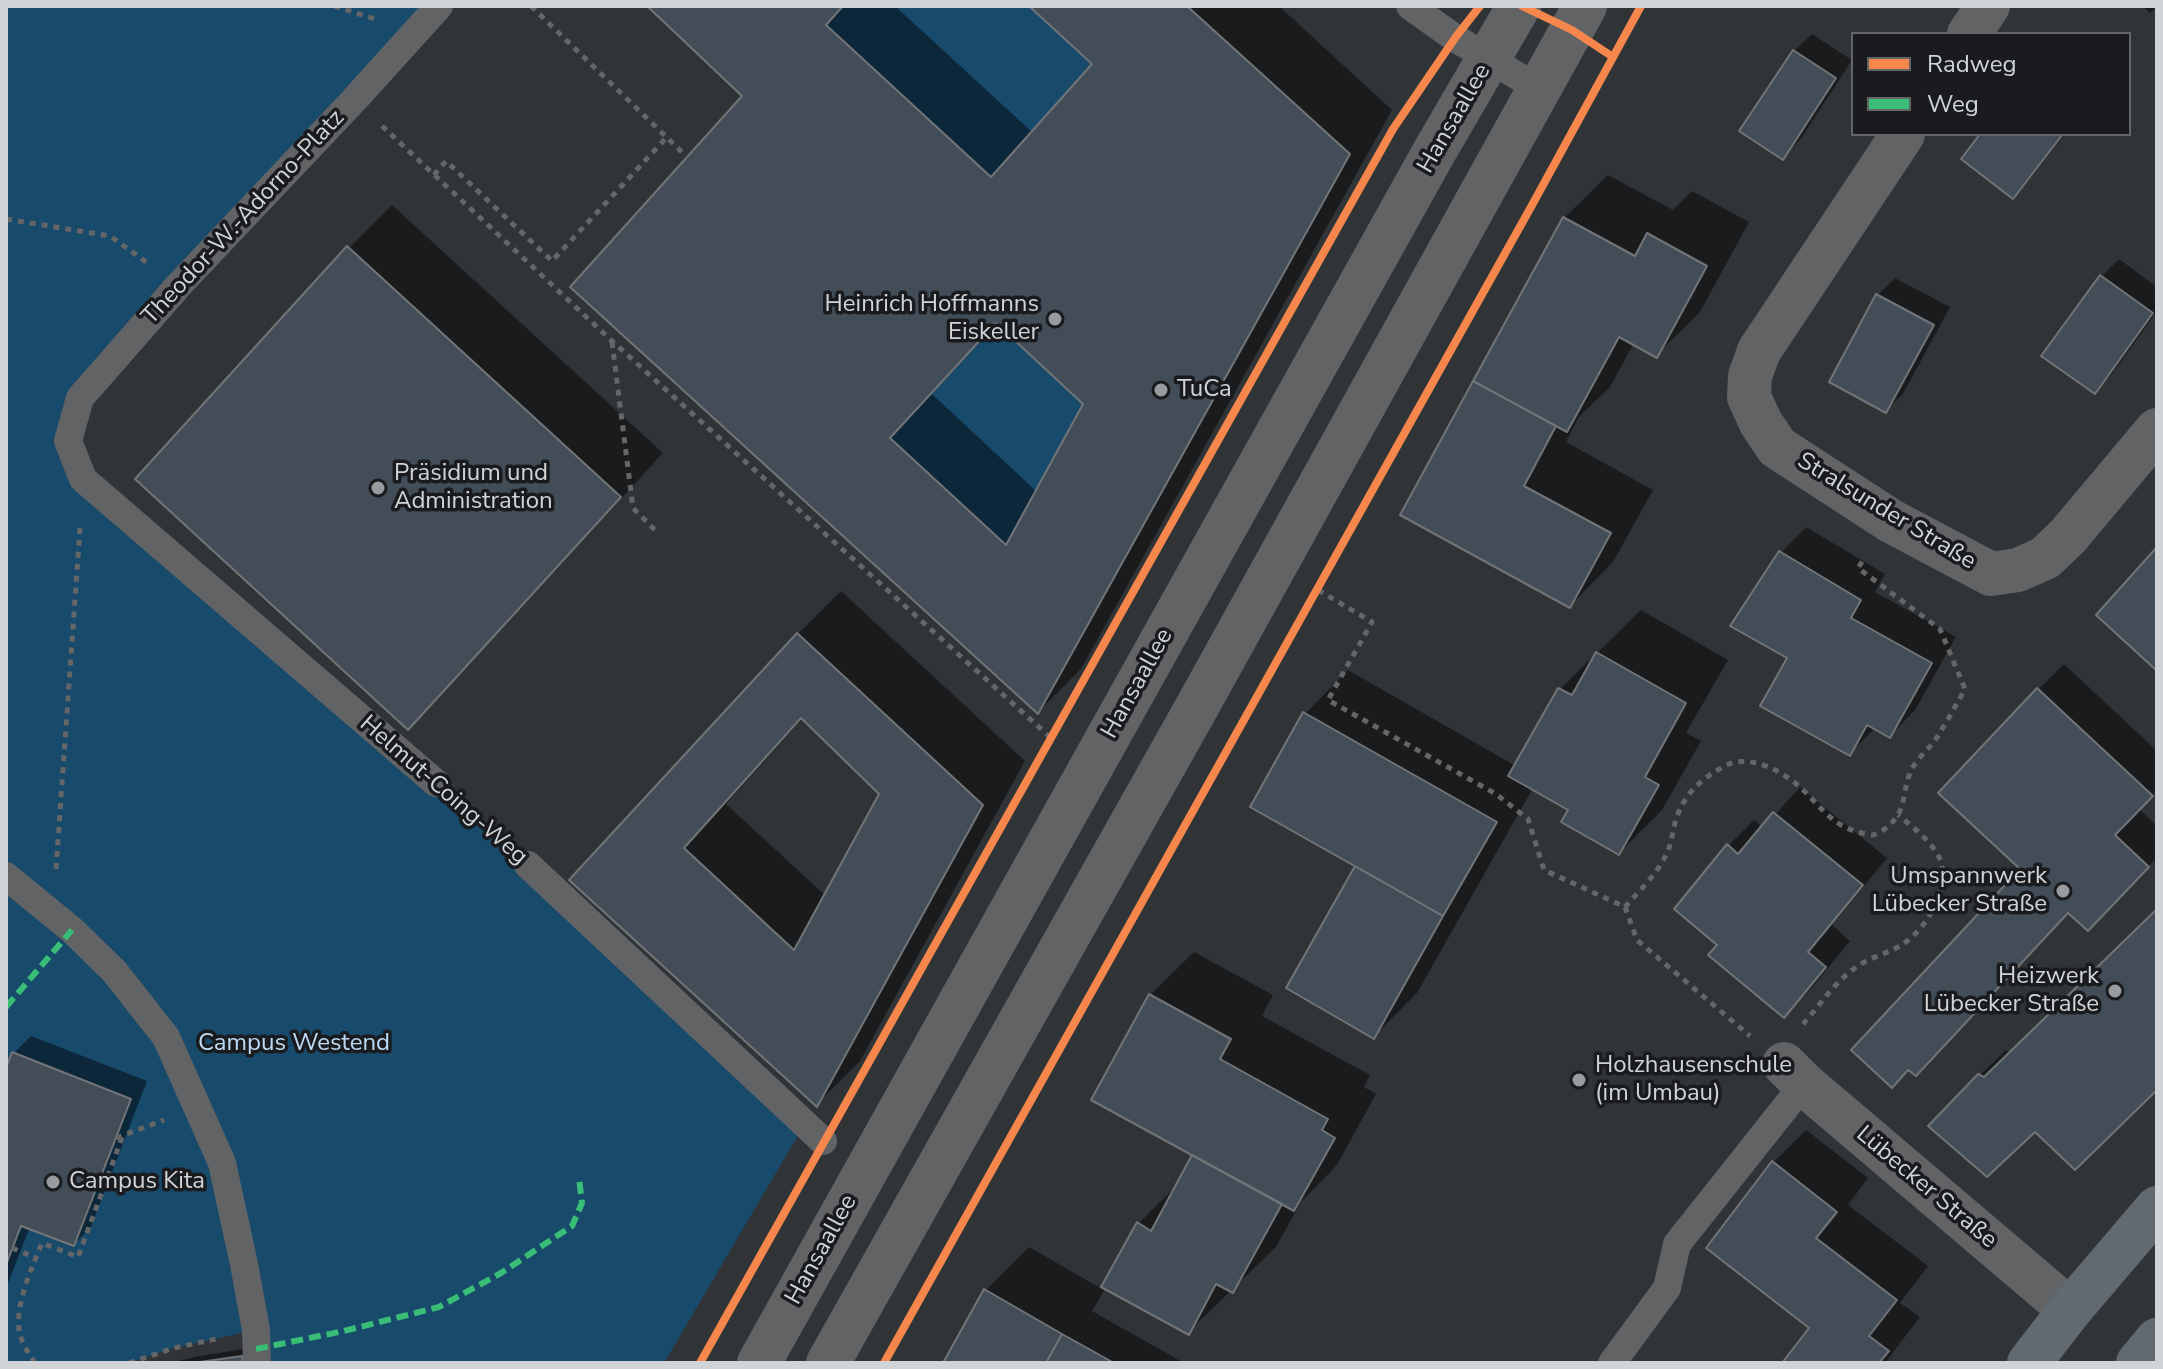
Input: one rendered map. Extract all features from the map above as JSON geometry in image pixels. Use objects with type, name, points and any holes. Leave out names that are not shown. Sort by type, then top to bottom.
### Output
[{"type":"main road","name":"Hansaallee","points":[[759,1363],[1433,154],[1519,6]]},
{"type":"main road","points":[[828,1363],[1198,705],[1585,6]]},
{"type":"main road","points":[[1970,32],[1988,6]]},
{"type":"main road","name":"Stralsunder Straße","points":[[1902,136],[1759,351],[1750,376],[1749,397],[1777,447],[1891,521],[1991,574],[2018,570],[2045,558],[2068,536],[2157,430]]},
{"type":"main road","name":"Lübecker Straße","points":[[1787,1069],[2070,1310]]},
{"type":"main road","points":[[2029,1363],[2157,1208]]},
{"type":"main road","points":[[2138,1363],[2157,1340]]},
{"type":"lane","name":"Theodor-W.-Adorno-Platz","points":[[68,441],[80,398],[178,286],[439,6]]},
{"type":"lane","points":[[1410,6],[1455,38],[1539,89]]},
{"type":"lane","name":"Helmut-Coing-Weg","points":[[68,441],[83,479],[436,783]]},
{"type":"lane","name":"Helmut-Coing-Weg","points":[[528,865],[823,1141]]},
{"type":"lane","points":[[6,876],[72,930],[114,971],[166,1037],[222,1163],[256,1330],[257,1363]]},
{"type":"lane","points":[[1612,1363],[1667,1288],[1677,1244],[1787,1069]]},
{"type":"path","points":[[531,6],[687,157]]},
{"type":"path","points":[[354,100],[612,341],[1051,738]]},
{"type":"path","points":[[434,175],[446,161],[552,261],[667,137]]},
{"type":"path","points":[[6,219],[110,236],[178,286]]},
{"type":"path","points":[[612,341],[633,508],[655,530]]},
{"type":"path","points":[[53,914],[83,479]]},
{"type":"path","points":[[1625,907],[1666,856],[1676,819],[1687,796],[1706,777],[1727,764],[1746,761],[1785,775],[1832,820],[1850,831],[1872,835],[1887,828],[1898,815],[1909,776],[1965,689],[1940,629],[1858,568],[1891,521]]},
{"type":"path","points":[[1318,590],[1372,622],[1328,700],[1496,794],[1528,819],[1544,870],[1625,907],[1637,940],[1787,1069],[1835,987],[1856,967],[1907,941],[1926,923],[1940,895],[1942,864],[1930,844],[1898,815]]},
{"type":"path","points":[[35,1363],[20,1333],[18,1314],[42,1243],[78,1257],[120,1136],[197,1107]]},
{"type":"path","points":[[12,1248],[36,1258]]},
{"type":"path","points":[[129,1363],[174,1348],[256,1330]]},
{"type":"green space","name":"Campus Westend","points":[[6,6],[439,6],[80,398],[83,479],[528,865],[807,1126],[797,1137],[664,1363],[257,1363],[255,1330],[174,1348],[129,1363],[6,1363]]},
{"type":"green space","points":[[843,6],[1029,6],[1092,64],[991,177],[826,25]]},
{"type":"green space","points":[[996,323],[1083,404],[1006,545],[890,438]]},
{"type":"building","points":[[647,6],[843,6],[826,25],[991,177],[1092,64],[1029,6],[1187,6],[1350,154],[1038,714],[570,287],[742,96]],"holes":[[[996,323],[1083,404],[1006,545],[890,438]]]},
{"type":"building","points":[[1793,50],[1836,78],[1783,160],[1739,131]]},
{"type":"building","points":[[1978,136],[2061,136],[2013,199],[1961,159]]},
{"type":"building","points":[[1563,217],[1635,256],[1647,233],[1707,266],[1657,358],[1619,337],[1567,432],[1473,381]]},
{"type":"building","name":"Präsidium und Administration","points":[[347,246],[621,497],[408,730],[135,479]]},
{"type":"building","points":[[2100,275],[2153,313],[2095,394],[2041,356]]},
{"type":"building","points":[[1876,294],[1934,325],[1886,413],[1829,382]]},
{"type":"building","points":[[1473,381],[1556,426],[1524,486],[1611,533],[1570,608],[1400,515]]},
{"type":"building","points":[[2157,547],[2157,671],[2096,615]]},
{"type":"building","points":[[1779,551],[1861,600],[1851,618],[1932,663],[1890,738],[1867,725],[1850,756],[1760,706],[1787,658],[1730,626]]},
{"type":"building","points":[[797,633],[983,805],[817,1107],[569,880]],"holes":[[[801,718],[879,794],[794,950],[684,848]]]},
{"type":"building","points":[[1596,652],[1686,703],[1645,777],[1659,785],[1619,855],[1561,822],[1568,810],[1508,776],[1558,688],[1572,695]]},
{"type":"building","name":"Umspannwerk Lübecker Straße","points":[[2037,688],[2153,796],[2115,835],[2149,867],[2088,931],[2068,913],[1916,1076],[1908,1070],[1892,1088],[1851,1050],[2020,869],[1938,793]]},
{"type":"building","points":[[1303,712],[1497,822],[1443,916],[1250,807]]},
{"type":"building","points":[[1773,812],[1863,885],[1808,952],[1826,967],[1784,1018],[1708,955],[1717,945],[1674,909],[1727,844],[1738,854]]},
{"type":"building","points":[[1355,866],[1443,916],[1374,1039],[1286,988]]},
{"type":"building","name":"Heizwerk Lübecker Straße","points":[[2157,909],[2157,1090],[2075,1170],[2035,1132],[1987,1177],[1928,1126],[1978,1074],[1984,1077]]},
{"type":"building","points":[[1149,994],[1231,1039],[1220,1059],[1328,1119],[1322,1130],[1335,1138],[1294,1211],[1091,1100]]},
{"type":"building","name":"Campus Kita","points":[[12,1052],[131,1099],[74,1246],[21,1226],[6,1265],[6,1068]]},
{"type":"building","points":[[1192,1155],[1282,1204],[1233,1293],[1216,1284],[1189,1335],[1101,1287],[1137,1222],[1151,1231]]},
{"type":"building","points":[[1772,1161],[1837,1212],[1816,1238],[1897,1300],[1869,1336],[1889,1351],[1879,1363],[1782,1363],[1809,1328],[1706,1248]]},
{"type":"building","points":[[984,1289],[1062,1334],[1046,1363],[943,1363]]},
{"type":"building","points":[[1062,1334],[1114,1363],[1046,1363]]},
{"type":"building","points":[[242,1356],[243,1363],[193,1363]]},
{"type":"marked path","points":[[6,1007],[72,930]]},
{"type":"marked path","points":[[256,1349],[439,1307],[501,1273],[572,1226],[582,1203],[579,1178]]},
{"type":"cycle path","points":[[700,1363],[1393,129],[1480,6]]},
{"type":"cycle path","points":[[1522,6],[1572,30],[1613,57]]},
{"type":"cycle path","points":[[884,1363],[1641,6]]},
{"type":"place","name":"Heinrich Hoffmanns Eiskeller","points":[[1055,319]]},
{"type":"place","name":"TuCa","points":[[1161,390]]},
{"type":"place","name":"Präsidium und Administration","points":[[378,488]]},
{"type":"place","name":"Umspannwerk Lübecker Straße","points":[[2063,891]]},
{"type":"place","name":"Heizwerk Lübecker Straße","points":[[2115,991]]},
{"type":"place","name":"Holzhausenschule (im Umbau)","points":[[1579,1080]]},
{"type":"place","name":"Campus Kita","points":[[53,1182]]}]
